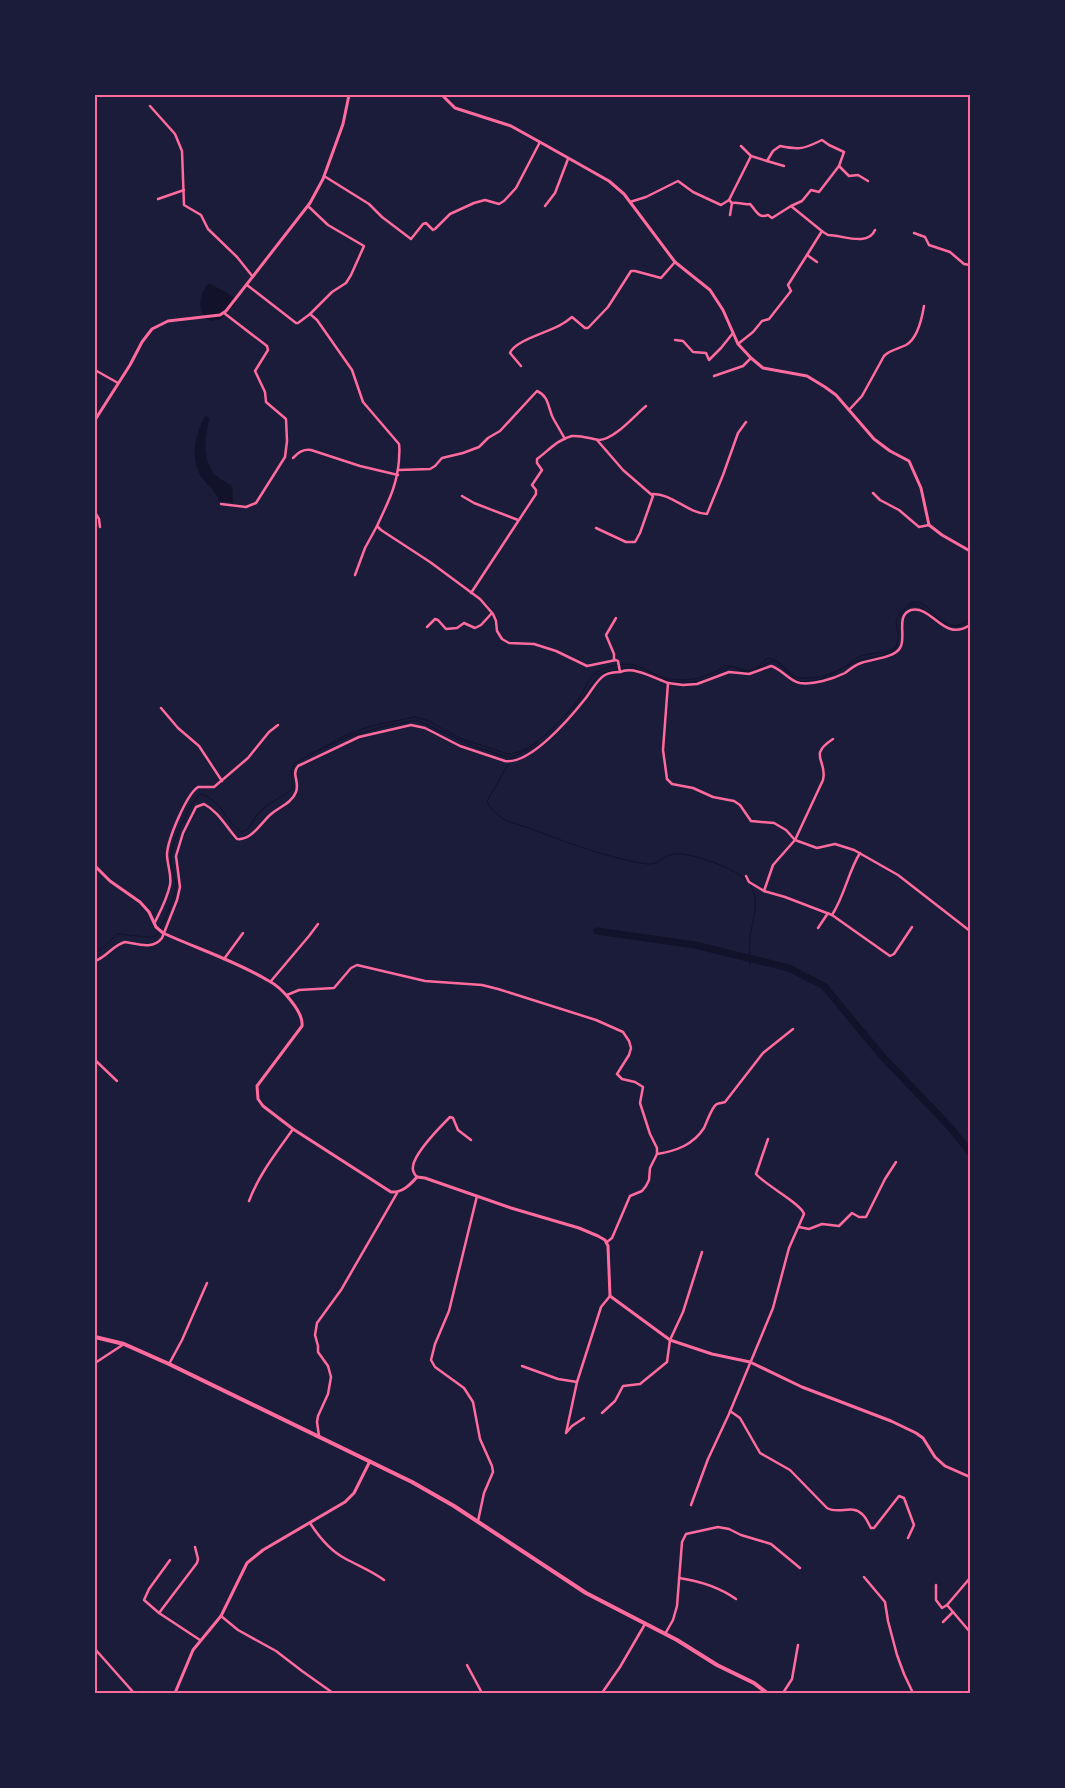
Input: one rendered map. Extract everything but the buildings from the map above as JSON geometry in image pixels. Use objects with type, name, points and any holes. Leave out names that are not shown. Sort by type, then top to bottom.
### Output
[{"type":"main road","points":[[95,1337],[124,1344],[170,1364],[436,1495],[586,1593],[665,1634],[767,1693]]},
{"type":"street","points":[[95,420],[142,342],[157,326],[182,319],[217,317],[224,313],[247,285],[308,206],[324,176],[343,124],[349,95]]},
{"type":"street","points":[[442,95],[455,108],[511,126],[609,181],[624,194],[675,262],[710,290],[723,310],[738,344],[751,358],[763,368],[807,376],[836,395],[874,439],[890,451],[909,461],[921,488],[929,525],[970,551]]},
{"type":"street","points":[[150,106],[175,134],[183,156],[184,205],[201,215],[208,229],[238,257],[253,277]]},
{"type":"street","points":[[630,202],[646,197],[678,182],[692,192],[721,205],[730,202],[738,202],[744,205],[750,204],[759,216],[764,217],[768,215],[772,218],[802,201],[810,190],[819,192],[839,166],[844,152],[822,140],[804,148],[792,149],[780,146],[767,161]]},
{"type":"street","points":[[324,176],[369,204],[382,217],[412,239],[423,224],[426,223],[435,230],[450,214],[474,203],[485,200],[499,204],[504,201],[516,188],[540,142]]},
{"type":"street","points":[[741,146],[751,156],[784,166]]},
{"type":"street","points":[[730,215],[730,202],[751,156]]},
{"type":"street","points":[[545,206],[555,193],[568,159]]},
{"type":"street","points":[[839,166],[849,176],[858,174],[868,180]]},
{"type":"street","points":[[158,199],[184,190]]},
{"type":"street","points":[[247,285],[298,323],[332,292],[346,283],[364,246],[328,225],[308,206]]},
{"type":"street","points":[[791,206],[828,235],[864,239],[873,234],[875,230]]},
{"type":"street","points":[[738,344],[753,332],[762,321],[769,319],[782,304],[790,292],[788,285],[822,231]]},
{"type":"street","points":[[914,233],[925,237],[930,245],[950,252],[964,264],[970,264]]},
{"type":"street","points":[[807,255],[817,262]]},
{"type":"street","points":[[521,366],[510,353],[512,349],[526,340],[563,324],[572,317],[585,328],[588,328],[608,307],[631,271],[661,278],[675,262]]},
{"type":"street","points":[[849,410],[862,396],[884,356],[912,340],[923,315],[924,306]]},
{"type":"street","points":[[221,504],[246,507],[256,503],[285,457],[288,434],[286,419],[266,402],[265,392],[255,371],[268,350],[268,346],[224,313]]},
{"type":"street","points":[[310,314],[317,320],[352,370],[361,396],[368,409],[399,444],[398,475],[394,492],[365,548],[355,574]]},
{"type":"street","points":[[675,340],[683,341],[692,352],[706,353],[709,360],[733,333]]},
{"type":"street","points":[[714,376],[743,366],[751,358]]},
{"type":"street","points":[[95,370],[118,383]]},
{"type":"street","points":[[398,470],[430,469],[442,458],[479,447],[488,438],[500,431],[537,391],[547,400],[552,416],[564,439]]},
{"type":"street","points":[[471,592],[536,494],[536,490],[532,485],[542,470],[536,459],[564,439],[573,436],[603,439],[622,428],[646,406]]},
{"type":"street","points":[[596,439],[622,470],[652,494],[662,494],[703,514],[707,514],[724,475],[738,434],[746,422]]},
{"type":"street","points":[[293,458],[306,450],[312,450],[360,466],[398,475]]},
{"type":"street","points":[[873,493],[880,500],[899,510],[919,527],[929,525]]},
{"type":"street","points":[[596,528],[626,542],[635,542],[640,533],[652,494]]},
{"type":"street","points":[[462,496],[474,503],[518,520]]},
{"type":"street","points":[[95,512],[99,519],[100,527]]},
{"type":"street","points":[[377,526],[387,535],[430,562],[480,599],[492,613],[496,621],[497,631],[502,639],[509,643],[534,644],[556,651],[587,666],[616,661]]},
{"type":"street","points":[[95,961],[121,943],[152,946],[159,943],[177,900],[180,887],[176,856],[183,833],[196,807],[204,804],[211,808],[237,839],[243,839],[255,831],[270,815],[291,800],[298,788],[295,770],[298,766],[359,737],[411,725],[425,728],[460,746],[510,762],[518,760],[540,747],[582,704],[600,679],[605,675],[620,670],[638,672],[668,683],[684,685],[697,684],[729,672],[749,674],[771,666],[782,670],[797,682],[815,682],[837,676],[857,664],[897,652],[901,645],[903,618],[911,610],[924,612],[948,628],[959,630],[970,625]]},
{"type":"street","points":[[427,627],[435,619],[446,629],[457,628],[464,623],[475,628],[481,625],[492,613]]},
{"type":"street","points":[[616,618],[606,636],[620,670]]},
{"type":"street","points":[[668,683],[663,750],[669,782],[693,788],[713,797],[734,801],[740,805],[752,820],[774,823],[786,830],[794,840],[817,848],[841,845],[860,853],[898,876],[970,931]]},
{"type":"street","points":[[161,708],[178,728],[199,746],[222,781]]},
{"type":"street","points":[[155,922],[164,906],[170,883],[167,859],[168,845],[190,795],[198,788],[214,787],[222,781],[248,758],[269,732],[278,725]]},
{"type":"street","points":[[764,891],[773,865],[794,840],[823,780],[824,774],[819,758],[820,750],[833,739]]},
{"type":"street","points":[[818,928],[842,896],[854,862],[860,853]]},
{"type":"street","points":[[95,866],[110,881],[140,902],[155,922],[156,927],[164,933],[271,982],[286,996],[299,1014],[302,1026],[257,1086],[258,1099],[263,1106],[293,1129],[384,1189],[397,1193]]},
{"type":"street","points":[[746,876],[749,882],[764,891],[830,914],[890,956],[894,954],[912,927]]},
{"type":"street","points":[[271,982],[318,924]]},
{"type":"street","points":[[224,959],[243,933]]},
{"type":"street","points":[[286,996],[299,990],[334,988],[351,968],[357,965],[425,981],[482,985],[498,989],[616,1028],[623,1032],[630,1041],[631,1048],[629,1055],[617,1074],[622,1079],[643,1086],[641,1106],[650,1134],[657,1148],[657,1154],[650,1168],[649,1180],[646,1186],[642,1191],[630,1196],[612,1238],[607,1242]]},
{"type":"street","points":[[657,1154],[674,1152],[695,1138],[707,1122],[713,1107],[725,1102],[764,1053],[793,1028]]},
{"type":"street","points":[[95,1060],[117,1081]]},
{"type":"street","points":[[471,1140],[460,1133],[454,1118],[450,1117],[426,1144],[413,1165],[414,1174],[417,1177],[579,1228],[607,1242]]},
{"type":"street","points":[[249,1200],[264,1170],[293,1129]]},
{"type":"street","points":[[691,1505],[708,1460],[773,1308],[789,1248],[804,1214],[803,1210],[756,1174],[768,1139]]},
{"type":"street","points":[[799,1227],[809,1229],[822,1224],[839,1226],[852,1213],[866,1218],[885,1179],[896,1162]]},
{"type":"street","points":[[319,1437],[318,1416],[328,1394],[331,1377],[328,1366],[318,1352],[315,1334],[317,1323],[341,1290],[397,1193],[405,1189],[417,1177]]},
{"type":"street","points":[[477,1196],[449,1311],[431,1360],[435,1368],[464,1388],[473,1402],[480,1439],[494,1472],[484,1493],[478,1521]]},
{"type":"street","points":[[584,1418],[566,1432],[577,1382],[598,1315],[610,1296],[607,1242]]},
{"type":"street","points":[[602,1413],[616,1401],[623,1386],[640,1384],[667,1362],[670,1340],[683,1312],[702,1252]]},
{"type":"street","points":[[170,1364],[207,1283]]},
{"type":"street","points":[[610,1296],[670,1340],[712,1354],[750,1362],[802,1387],[891,1421],[916,1433],[923,1438],[935,1457],[945,1466],[970,1477]]},
{"type":"street","points":[[95,1363],[124,1344]]},
{"type":"street","points":[[522,1366],[577,1382]]},
{"type":"street","points":[[730,1412],[740,1418],[760,1453],[790,1470],[832,1511],[849,1508],[854,1510],[863,1514],[871,1528],[874,1528],[899,1496],[904,1498],[914,1525],[908,1538]]},
{"type":"street","points":[[175,1693],[190,1657],[200,1640],[221,1616],[247,1563],[263,1550],[339,1506],[352,1496],[370,1461]]},
{"type":"street","points":[[310,1523],[319,1535],[344,1558],[366,1568],[384,1580]]},
{"type":"street","points":[[665,1634],[675,1614],[682,1542],[685,1535],[718,1527],[771,1544],[800,1568]]},
{"type":"street","points":[[159,1613],[197,1563],[195,1548]]},
{"type":"street","points":[[170,1560],[144,1600],[159,1613],[200,1640]]},
{"type":"street","points":[[864,1577],[885,1602],[890,1631],[897,1655],[913,1693]]},
{"type":"street","points":[[679,1578],[701,1582],[723,1591],[736,1599]]},
{"type":"street","points":[[936,1586],[936,1601],[942,1608],[947,1605],[970,1578]]},
{"type":"street","points":[[947,1605],[970,1632]]},
{"type":"street","points":[[944,1622],[953,1612]]},
{"type":"street","points":[[221,1616],[238,1630],[276,1651],[333,1693]]},
{"type":"street","points":[[602,1693],[620,1667],[645,1624]]},
{"type":"street","points":[[783,1693],[792,1679],[798,1645]]},
{"type":"street","points":[[95,1649],[134,1693]]},
{"type":"street","points":[[468,1664],[482,1693]]},
{"type":"shaded area","points":[[209,283],[232,296],[237,302],[221,319],[211,321],[206,318],[200,303],[203,292]]},
{"type":"shaded area","points":[[205,416],[210,418],[206,438],[207,459],[215,474],[232,486],[233,503],[219,501],[203,479],[196,464],[196,440]]},
{"type":"waterway","points":[[95,953],[117,934],[156,936],[174,897],[176,882],[171,860],[172,849],[186,815],[200,794],[214,801],[231,823],[242,832],[248,829],[259,812],[293,789],[291,770],[295,763],[346,735],[375,725],[415,717],[426,720],[462,739],[508,754],[528,748],[548,733],[574,705],[592,676],[610,667],[630,664],[662,677],[690,680],[705,676],[727,665],[749,671],[758,667],[768,658],[779,662],[793,675],[813,678],[835,672],[862,656],[893,649],[897,646],[898,634],[896,623],[900,613],[907,606],[915,602],[922,604],[951,625],[960,625],[970,618]]},
{"type":"waterway","points":[[901,616],[911,605],[917,605],[950,627]]},
{"type":"waterway","points":[[954,627],[962,625]]},
{"type":"waterway","points":[[735,668],[744,672],[751,672],[776,661],[797,681],[815,681],[852,663],[885,655],[897,648]]},
{"type":"waterway","points":[[566,714],[581,700],[599,674],[626,667],[632,667],[643,672]]},
{"type":"waterway","points":[[659,678],[679,682],[693,682],[706,679],[731,667]]},
{"type":"waterway","points":[[320,750],[347,737],[385,726],[417,720],[473,746],[511,758],[537,743]]},
{"type":"waterway","points":[[510,761],[487,801],[492,809],[505,820],[590,850],[647,864],[658,862],[674,854],[702,858],[734,871],[748,881]]},
{"type":"waterway","points":[[750,884],[755,898],[755,911],[750,938],[750,965]]},
{"type":"waterway","points":[[597,931],[695,945],[789,968],[824,986],[882,1056],[948,1125],[970,1152]]}]
